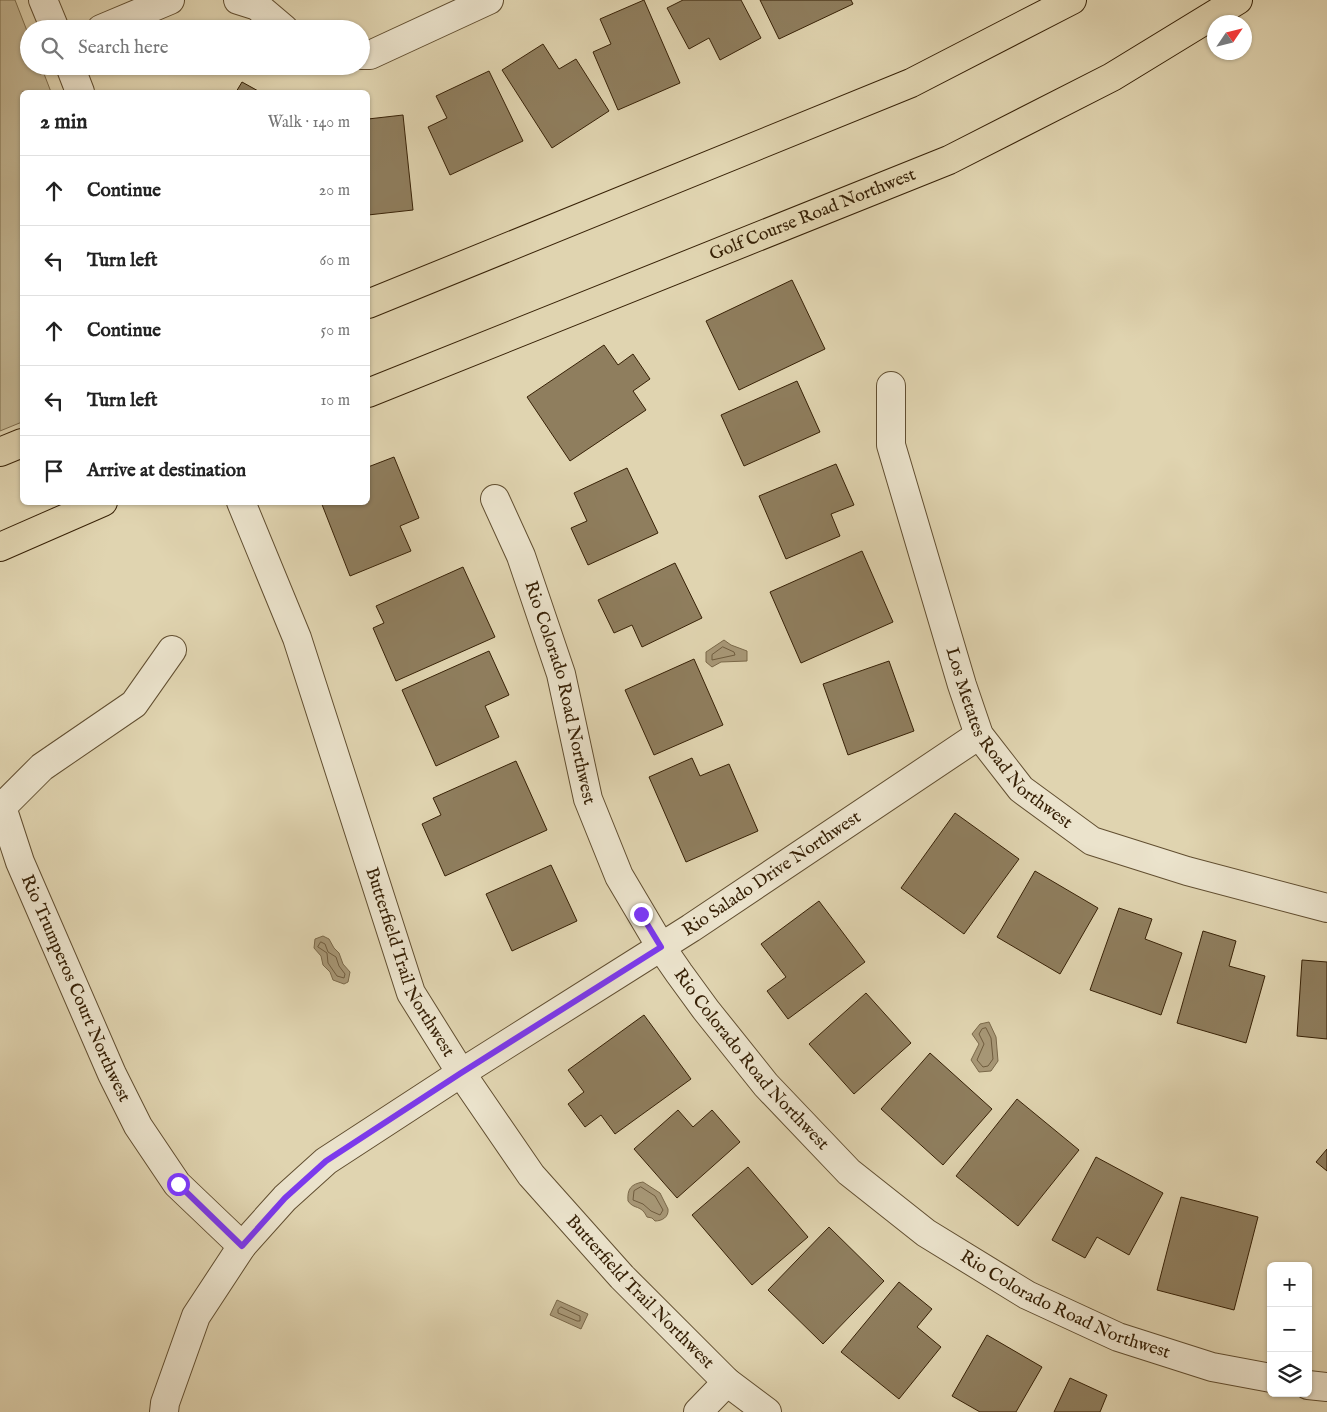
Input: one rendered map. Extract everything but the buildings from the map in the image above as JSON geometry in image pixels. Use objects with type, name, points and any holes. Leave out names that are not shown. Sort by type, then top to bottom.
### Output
[{"type":"main road","points":[[370,303],[911,83],[1072,0]]},
{"type":"main road","name":"Golf Course Road Northwest","points":[[370,392],[949,160],[1112,78],[1238,0]]},
{"type":"main road","points":[[0,452],[20,444]]},
{"type":"main road","points":[[0,547],[96,505]]},
{"type":"street","points":[[43,0],[51,20]]},
{"type":"street","points":[[122,20],[170,0]]},
{"type":"street","points":[[238,0],[257,6],[273,20]]},
{"type":"street","points":[[370,55],[489,0]]},
{"type":"street","points":[[73,75],[79,90]]},
{"type":"street","name":"Los Metates Road Northwest","points":[[890,386],[891,445],[962,684],[979,735],[1021,788],[1092,842],[1327,908]]},
{"type":"street","name":"Rio Colorado Road Northwest","points":[[495,499],[521,556],[561,674],[588,799],[619,876],[661,947],[706,1010],[766,1085],[849,1172],[926,1233],[1027,1295],[1118,1337],[1212,1367],[1267,1377]]},
{"type":"street","name":"Butterfield Trail Northwest","points":[[242,505],[297,638],[412,993],[461,1073],[532,1175],[622,1277],[727,1382],[767,1412]]},
{"type":"street","name":"Rio Trumperos Court Northwest","points":[[172,650],[134,704],[42,768],[2,807],[20,862],[112,1074],[138,1126],[178,1184],[242,1246]]},
{"type":"street","name":"Rio Salado Drive Northwest","points":[[164,1412],[165,1403],[196,1316],[242,1246],[285,1198],[326,1161],[661,947],[979,735]]},
{"type":"street","points":[[698,1412],[727,1382]]},
{"type":"street","points":[[1312,1385],[1327,1386]]},
{"type":"shaded area","points":[[0,0],[15,0],[23,20],[20,20],[20,75],[44,75],[50,90],[20,90],[20,423],[0,431]]},
{"type":"water","points":[[724,640],[747,651],[747,661],[721,662],[712,667],[706,662],[706,652]]},
{"type":"water","points":[[323,936],[329,939],[339,953],[343,964],[350,972],[348,982],[344,984],[333,980],[330,972],[323,965],[321,956],[314,948],[315,939]]},
{"type":"water","points":[[989,1022],[996,1037],[998,1061],[991,1071],[979,1072],[971,1060],[979,1044],[972,1034],[980,1024]]},
{"type":"water","points":[[643,1182],[660,1193],[668,1209],[666,1216],[660,1220],[655,1221],[647,1217],[642,1210],[628,1201],[628,1193],[631,1188],[635,1184]]},
{"type":"water","points":[[557,1300],[588,1314],[581,1329],[550,1315]]},
{"type":"route","points":[[178,1184],[242,1246],[285,1198],[326,1161],[661,947],[641,914]]}]
